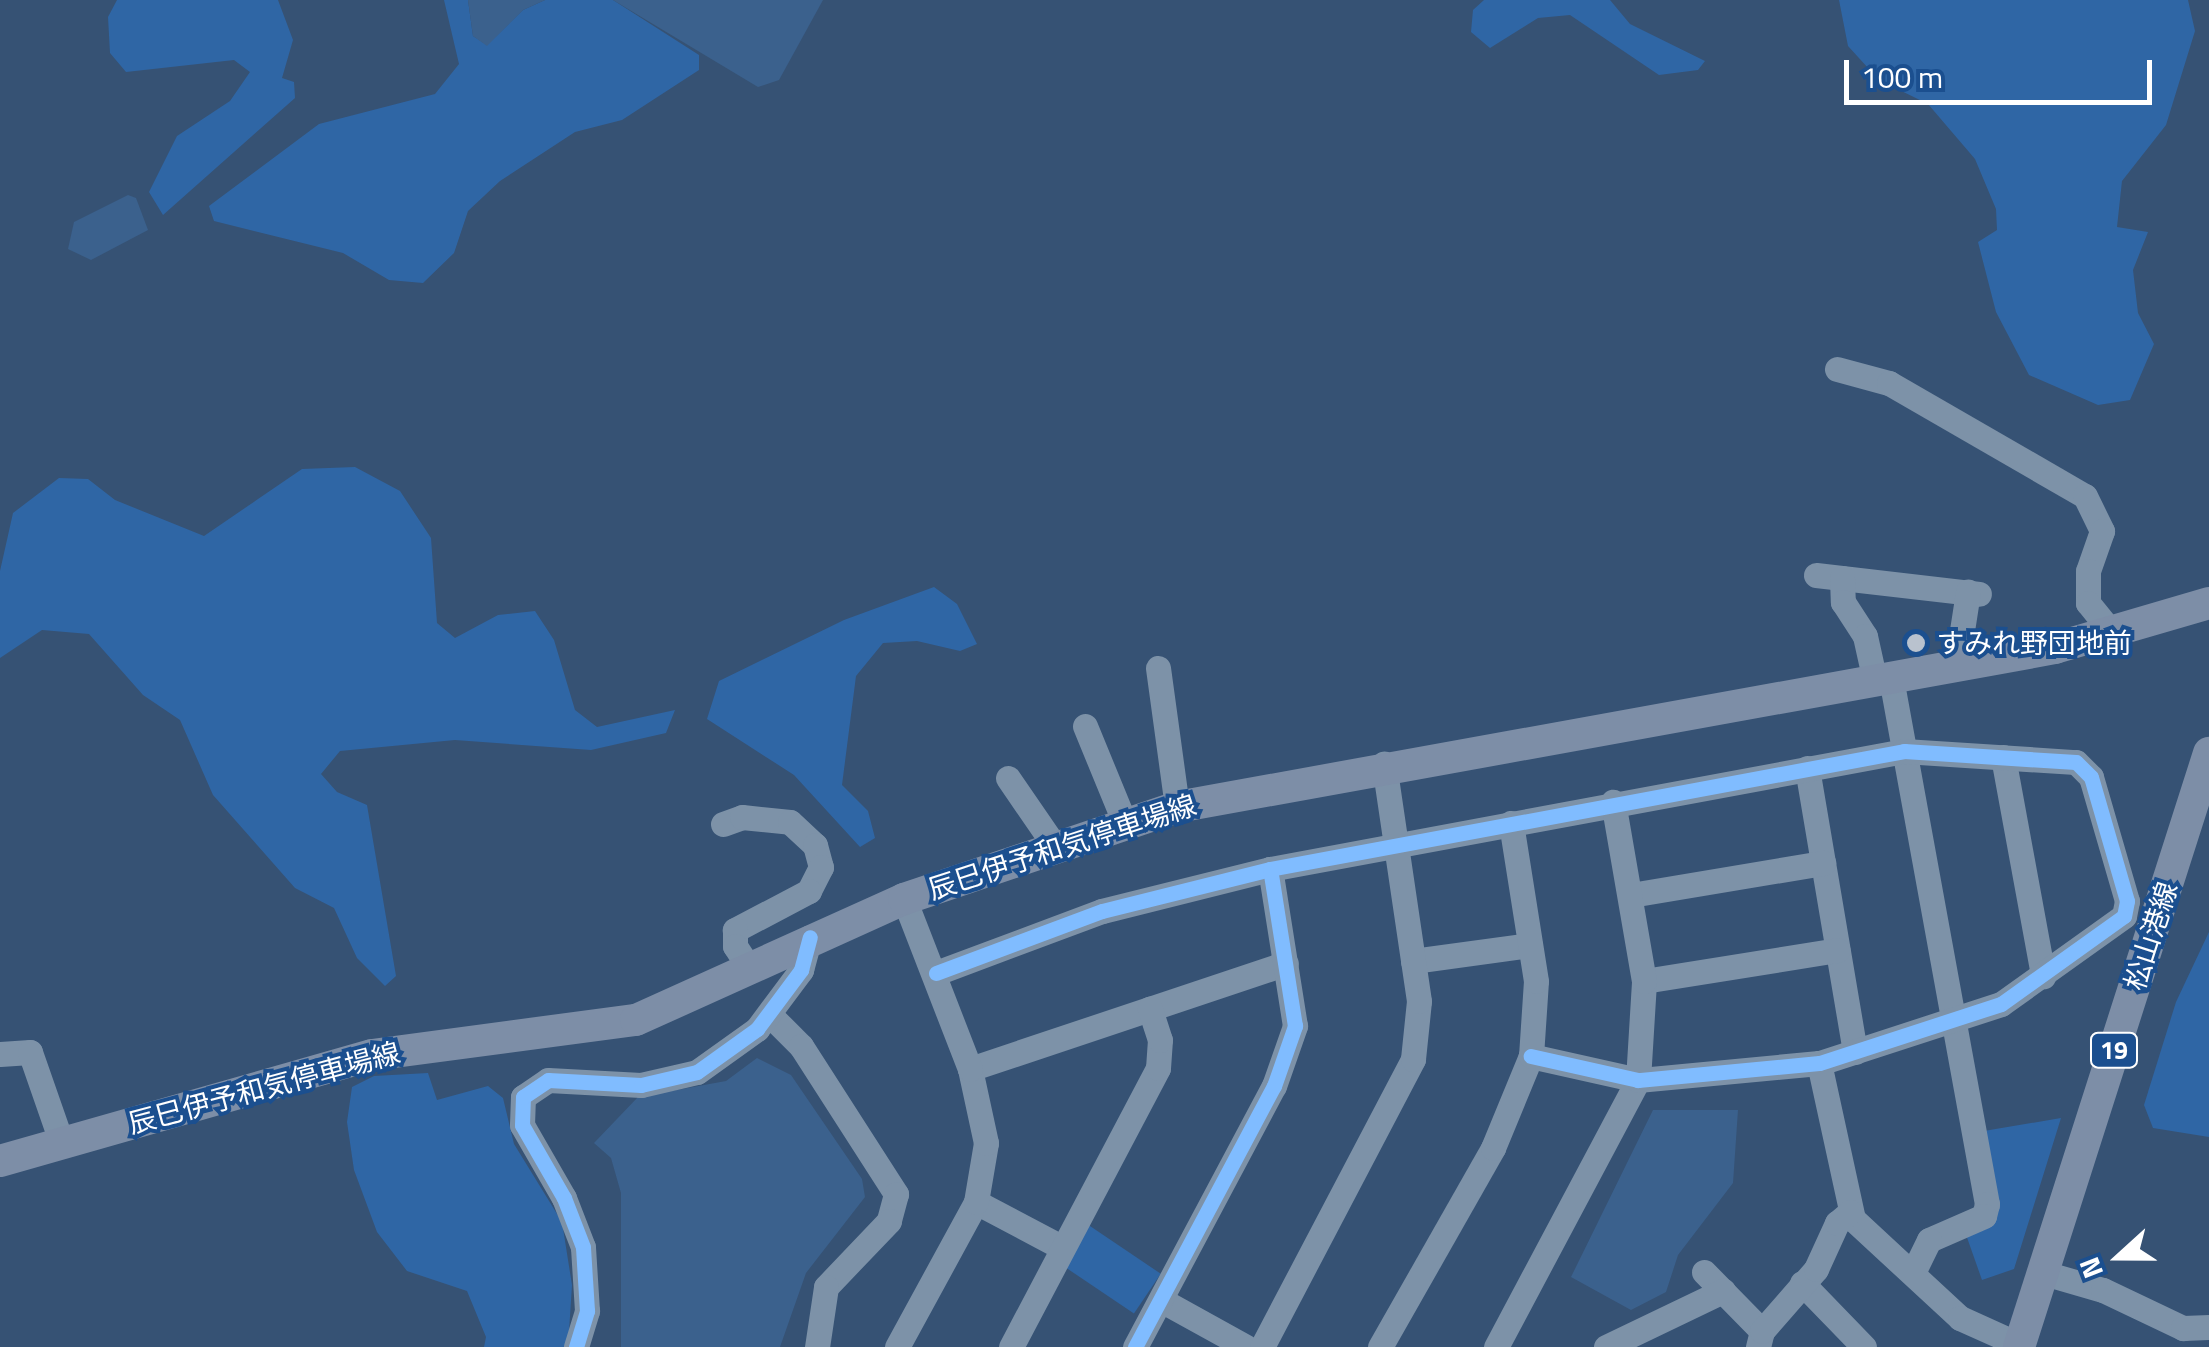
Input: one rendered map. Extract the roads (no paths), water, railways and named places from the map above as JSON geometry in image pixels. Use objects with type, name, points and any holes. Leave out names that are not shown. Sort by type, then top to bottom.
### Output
[{"type":"main road","name":"辰巳伊予和気停車場線","points":[[0,1161],[372,1055],[636,1020],[750,969],[810,937],[904,899],[1124,821],[1177,807],[1384,764],[1967,664],[2113,634],[2209,603]]},
{"type":"main road","name":"松山港線","points":[[2018,1346],[2209,753]]},
{"type":"street","points":[[1838,369],[1890,383],[2085,496],[2102,532],[2088,571],[2088,602],[2113,634]]},
{"type":"street","points":[[1914,1272],[1928,1240],[1984,1216],[1987,1204],[1904,750],[1866,636],[1829,576],[1974,593],[1962,637],[1967,664]]},
{"type":"street","points":[[1158,669],[1177,807]]},
{"type":"street","points":[[1086,726],[1124,821]]},
{"type":"street","points":[[936,973],[1102,911],[1270,870],[1612,802],[1904,750],[2076,762],[2090,778],[2127,902],[2116,928],[2043,976],[1952,1025],[1818,1063],[1638,1080],[1531,1056]]},
{"type":"street","points":[[2003,757],[2043,976]]},
{"type":"street","points":[[1262,1347],[1406,1076],[1417,1036],[1413,962],[1384,764]]},
{"type":"street","points":[[1807,768],[1855,1052]]},
{"type":"street","points":[[1008,778],[1054,845]]},
{"type":"street","points":[[1496,1347],[1638,1080],[1644,981],[1612,802]]},
{"type":"street","points":[[723,824],[742,817],[790,822],[815,845],[820,868],[809,890],[736,930],[735,946],[750,969]]},
{"type":"street","points":[[1380,1347],[1493,1148],[1531,1056],[1536,981],[1511,823]]},
{"type":"street","points":[[1631,895],[1823,863]]},
{"type":"street","points":[[1135,1347],[1274,1086],[1295,1026],[1270,870]]},
{"type":"street","points":[[897,1347],[976,1202],[986,1142],[970,1070],[936,973],[904,899]]},
{"type":"street","points":[[576,1347],[586,1310],[583,1247],[564,1198],[522,1125],[523,1096],[548,1080],[641,1085],[697,1072],[722,1058],[769,1014],[800,970],[810,937]]},
{"type":"street","points":[[1413,962],[1530,946]]},
{"type":"street","points":[[1644,981],[1838,950]]},
{"type":"street","points":[[970,1070],[1286,963]]},
{"type":"street","points":[[1011,1347],[1158,1068],[1160,1040],[1150,1009]]},
{"type":"street","points":[[769,1014],[801,1046],[896,1194],[888,1221],[826,1287],[817,1347]]},
{"type":"street","points":[[0,1054],[30,1052],[62,1144]]},
{"type":"street","points":[[1818,1063],[1850,1212],[1960,1318],[2018,1346]]},
{"type":"street","points":[[976,1202],[1061,1247]]},
{"type":"street","points":[[1704,1272],[1760,1339],[1850,1212]]},
{"type":"street","points":[[2044,1272],[2104,1290],[2183,1328],[2209,1327]]},
{"type":"street","points":[[1802,1282],[1864,1347]]},
{"type":"street","points":[[1614,1337],[1723,1291]]},
{"type":"street","points":[[1161,1300],[1246,1347]]},
{"type":"place","name":"すみれ野団地前","points":[[1916,643]]}]
